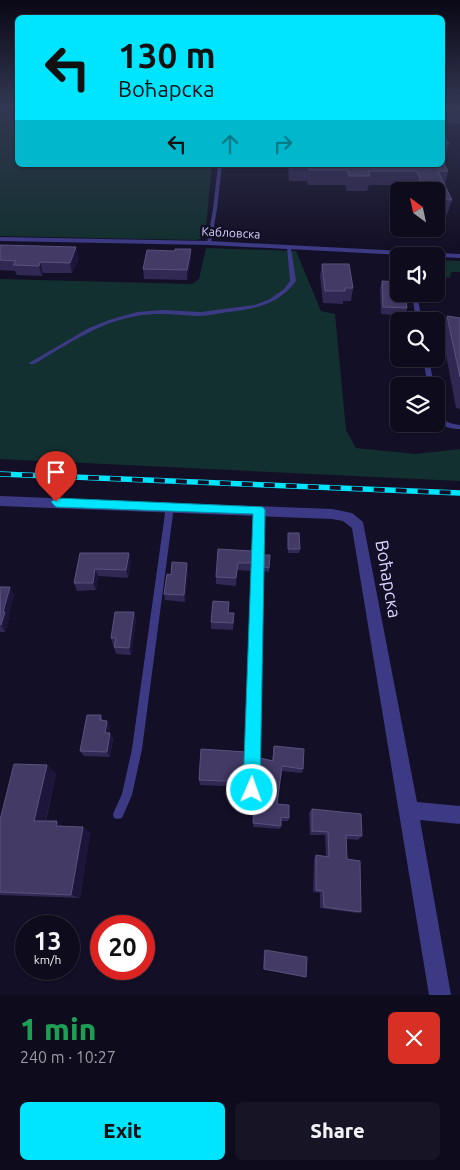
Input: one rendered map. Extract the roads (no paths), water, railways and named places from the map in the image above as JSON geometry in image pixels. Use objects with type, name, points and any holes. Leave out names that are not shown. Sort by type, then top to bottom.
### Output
[{"type":"street","name":"Кабловска","points":[[0,239],[209,243],[390,254]]},
{"type":"street","name":"Кабловска","points":[[445,256],[460,256]]},
{"type":"street","name":"Воћарска","points":[[0,501],[170,506],[332,514],[348,517],[358,526],[440,995]]},
{"type":"street","points":[[409,810],[460,816]]},
{"type":"lane","points":[[209,243],[220,167]]},
{"type":"lane","points":[[32,363],[91,329],[137,314],[163,312],[201,314],[237,310],[272,300],[293,281],[289,248]]},
{"type":"lane","points":[[445,329],[460,330]]},
{"type":"lane","points":[[445,423],[460,427]]},
{"type":"lane","points":[[118,814],[127,795],[137,749],[170,506]]},
{"type":"lane","points":[[252,790],[259,510]]},
{"type":"railway","points":[[0,474],[460,493]]}]
